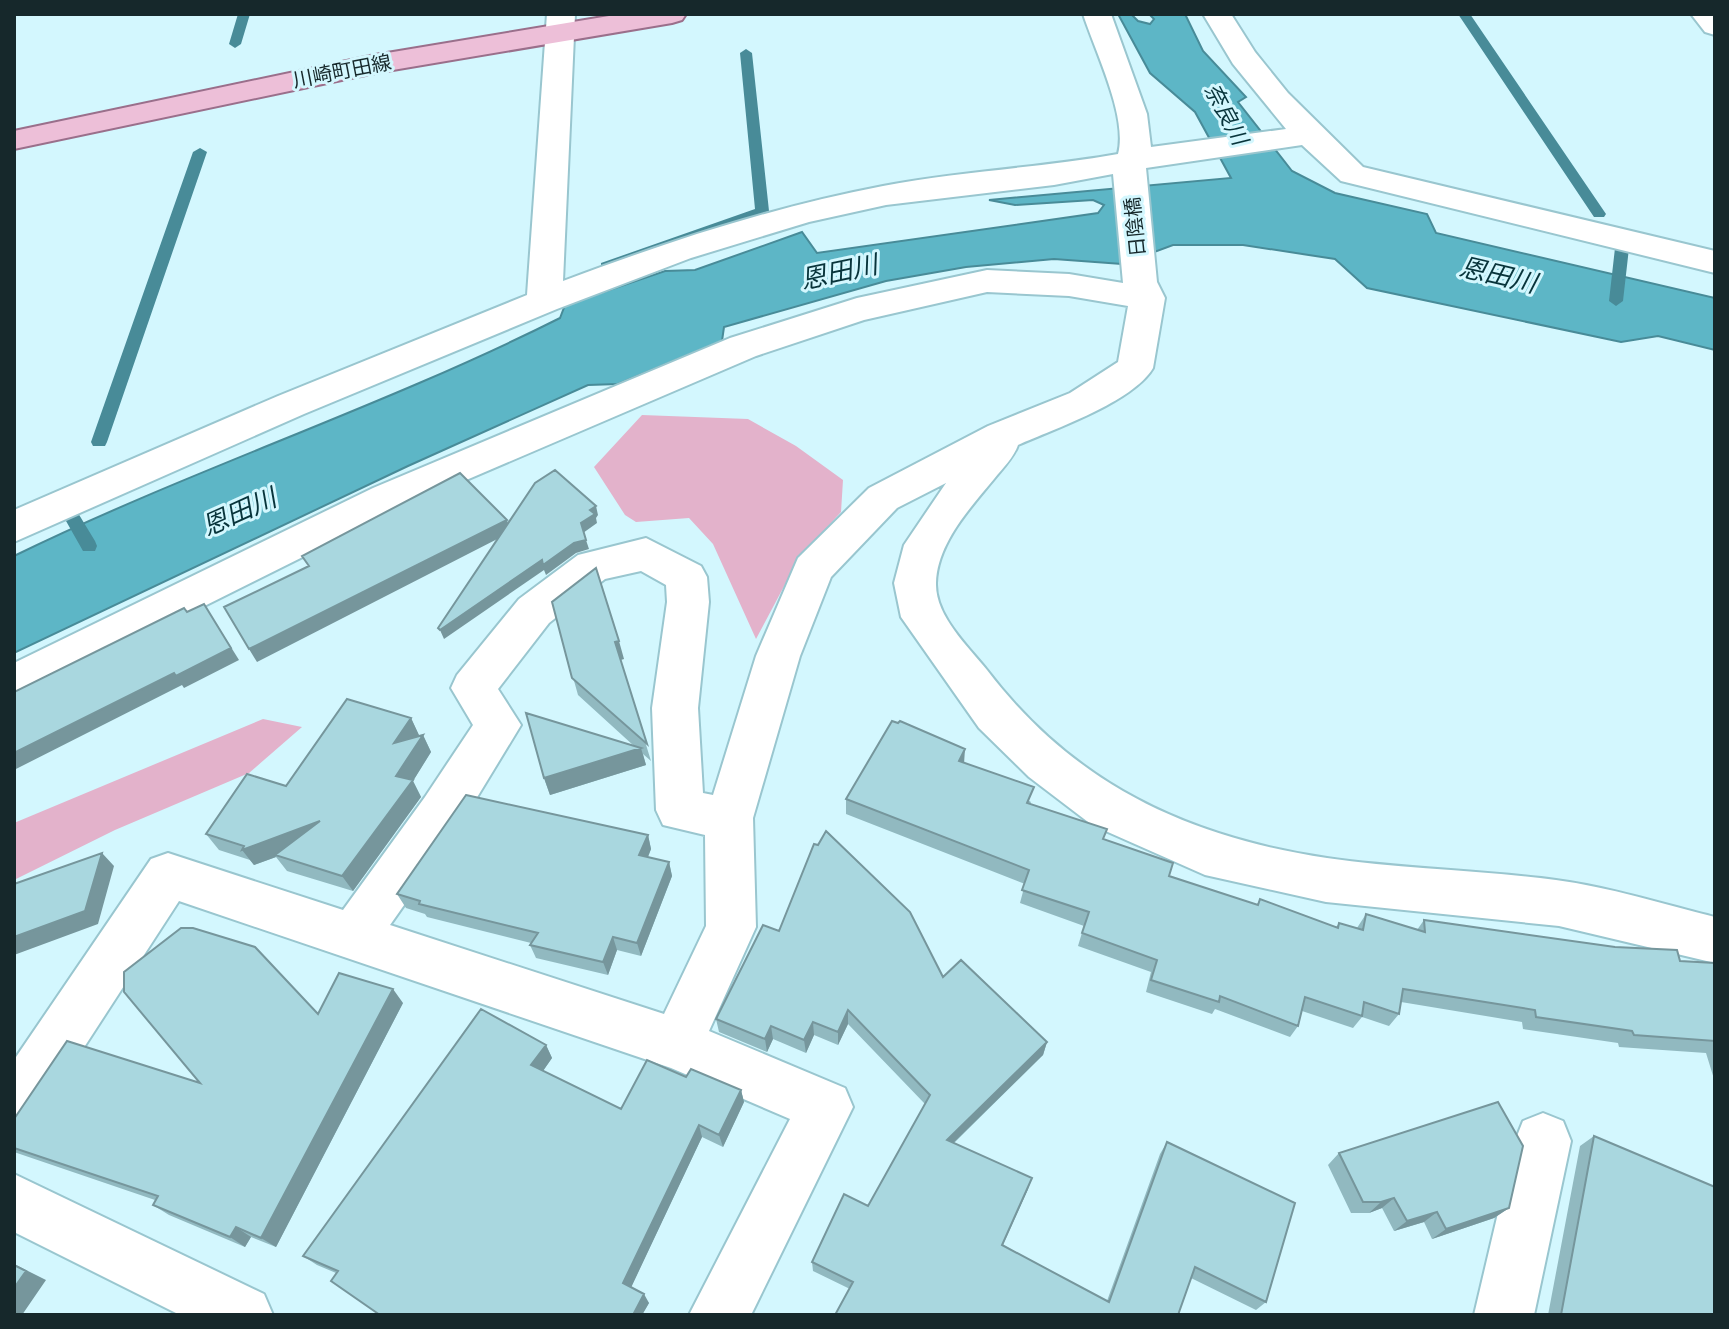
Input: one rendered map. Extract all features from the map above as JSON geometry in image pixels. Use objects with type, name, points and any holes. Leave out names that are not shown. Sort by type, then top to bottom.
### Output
[{"type":"main road","name":"川崎町田線","points":[[14,140],[561,22],[672,14]]},
{"type":"street","name":"日陰橋","points":[[677,1044],[731,927],[729,818],[773,670],[813,569],[883,498],[1002,436],[1083,402],[1135,368],[1144,329],[1137,141],[1132,114],[1097,14]]},
{"type":"street","points":[[1217,14],[1231,41],[1300,136],[1352,174],[1715,262]]},
{"type":"street","points":[[1705,14],[1715,26]]},
{"type":"street","points":[[544,301],[561,22]]},
{"type":"street","points":[[14,527],[291,405],[544,301],[679,250],[802,213],[886,195],[1139,163],[1300,136]]},
{"type":"street","points":[[14,683],[387,498],[743,347],[857,310],[987,281],[1144,290]]},
{"type":"street","points":[[1002,436],[996,452],[954,500],[925,545],[915,583],[922,617],[995,715],[1045,763],[1109,810],[1205,853],[1311,876],[1559,903],[1715,940]]},
{"type":"street","points":[[352,938],[442,812],[498,725],[473,688],[534,611],[593,566],[646,554],[686,577],[688,602],[675,708],[680,810],[729,818]]},
{"type":"street","points":[[14,1107],[168,875],[677,1044],[826,1107],[719,1315]]},
{"type":"street","points":[[1504,1315],[1543,1141]]},
{"type":"street","points":[[14,1202],[243,1315]]},
{"type":"shaded area","points":[[642,415],[748,419],[796,446],[843,480],[841,512],[799,558],[756,639],[713,544],[689,518],[636,522],[625,515],[594,467]]},
{"type":"shaded area","points":[[263,719],[302,727],[249,773],[115,830],[14,880],[14,823]]},
{"type":"water","points":[[1118,14],[1131,14],[1138,21],[1150,24],[1154,19],[1149,14],[1185,14],[1203,51],[1246,97],[1238,102],[1292,171],[1335,193],[1427,214],[1436,233],[1715,298],[1715,350],[1658,336],[1621,342],[1367,288],[1335,259],[1243,245],[1173,245],[1122,264],[1054,259],[966,267],[886,281],[724,327],[722,341],[618,384],[588,385],[408,466],[14,653],[14,556],[81,524],[493,350],[560,318],[565,305],[665,271],[695,270],[802,232],[817,253],[1098,213],[1104,205],[1093,200],[1015,205],[989,200],[1231,178],[1195,112],[1150,73]]},
{"type":"building","points":[[555,470],[596,506],[590,510],[595,514],[581,523],[586,540],[574,543],[543,565],[542,560],[440,630],[438,628],[535,483]]},
{"type":"building","points":[[460,473],[507,520],[249,649],[224,607],[309,566],[302,556]]},
{"type":"building","points":[[596,568],[647,744],[572,678],[552,602]]},
{"type":"building","points":[[204,604],[231,648],[14,753],[14,692],[184,608],[187,612]]},
{"type":"building","points":[[347,699],[411,718],[394,743],[423,735],[396,776],[413,780],[342,876],[275,855],[320,821],[242,850],[244,846],[206,834],[247,774],[286,786]]},
{"type":"building","points":[[526,713],[641,748],[544,778]]},
{"type":"building","points":[[892,721],[900,721],[965,749],[959,761],[1034,787],[1027,803],[1107,829],[1103,839],[1173,863],[1169,876],[1258,905],[1260,899],[1338,928],[1339,923],[1363,930],[1366,914],[1425,932],[1424,920],[1615,947],[1677,950],[1680,961],[1715,963],[1715,1041],[1634,1035],[1632,1031],[1536,1017],[1535,1010],[1403,989],[1399,1014],[1364,1002],[1362,1016],[1305,997],[1298,1026],[1220,996],[1219,1002],[1151,980],[1157,960],[1082,933],[1089,912],[1022,890],[1029,870],[846,799]]},
{"type":"building","points":[[466,795],[648,835],[639,855],[669,862],[637,943],[613,937],[603,962],[530,945],[538,933],[419,904],[420,901],[397,894]]},
{"type":"building","points":[[826,831],[910,912],[943,977],[961,960],[1047,1042],[947,1140],[1032,1178],[1002,1245],[1109,1302],[1167,1142],[1295,1203],[1266,1302],[1195,1267],[1178,1315],[835,1315],[853,1282],[812,1262],[844,1194],[868,1206],[930,1095],[848,1010],[838,1032],[813,1022],[804,1040],[771,1026],[765,1039],[716,1019],[763,925],[779,931],[814,844],[818,845]]},
{"type":"building","points":[[102,853],[85,911],[14,937],[14,884]]},
{"type":"building","points":[[181,928],[193,928],[255,947],[318,1014],[339,973],[393,989],[261,1238],[236,1227],[230,1237],[153,1205],[158,1196],[14,1148],[14,1119],[67,1041],[200,1083],[124,992],[124,972]]},
{"type":"building","points":[[481,1009],[546,1045],[531,1065],[621,1109],[647,1060],[686,1077],[691,1069],[741,1090],[719,1135],[699,1125],[623,1283],[644,1294],[633,1315],[380,1315],[331,1281],[338,1271],[303,1256]]},
{"type":"building","points":[[1498,1102],[1523,1146],[1509,1208],[1446,1229],[1437,1212],[1407,1221],[1394,1198],[1363,1202],[1339,1153]]},
{"type":"building","points":[[1594,1136],[1715,1187],[1715,1315],[1561,1315]]},
{"type":"building","points":[[14,1265],[26,1271],[14,1288]]},
{"type":"waterway","points":[[235,44],[244,14]]},
{"type":"waterway","points":[[1464,14],[1599,214]]},
{"type":"waterway","points":[[606,266],[762,211],[746,53]]},
{"type":"waterway","points":[[99,442],[200,152]]},
{"type":"waterway","points":[[1616,301],[1622,248]]},
{"type":"waterway","points":[[72,517],[89,546]]},
{"type":"water label","name":"奈良川","points":[[1226,114]]},
{"type":"water label","name":"恩田川","points":[[839,272]]},
{"type":"water label","name":"恩田川","points":[[1498,275]]},
{"type":"water label","name":"恩田川","points":[[239,512]]}]
